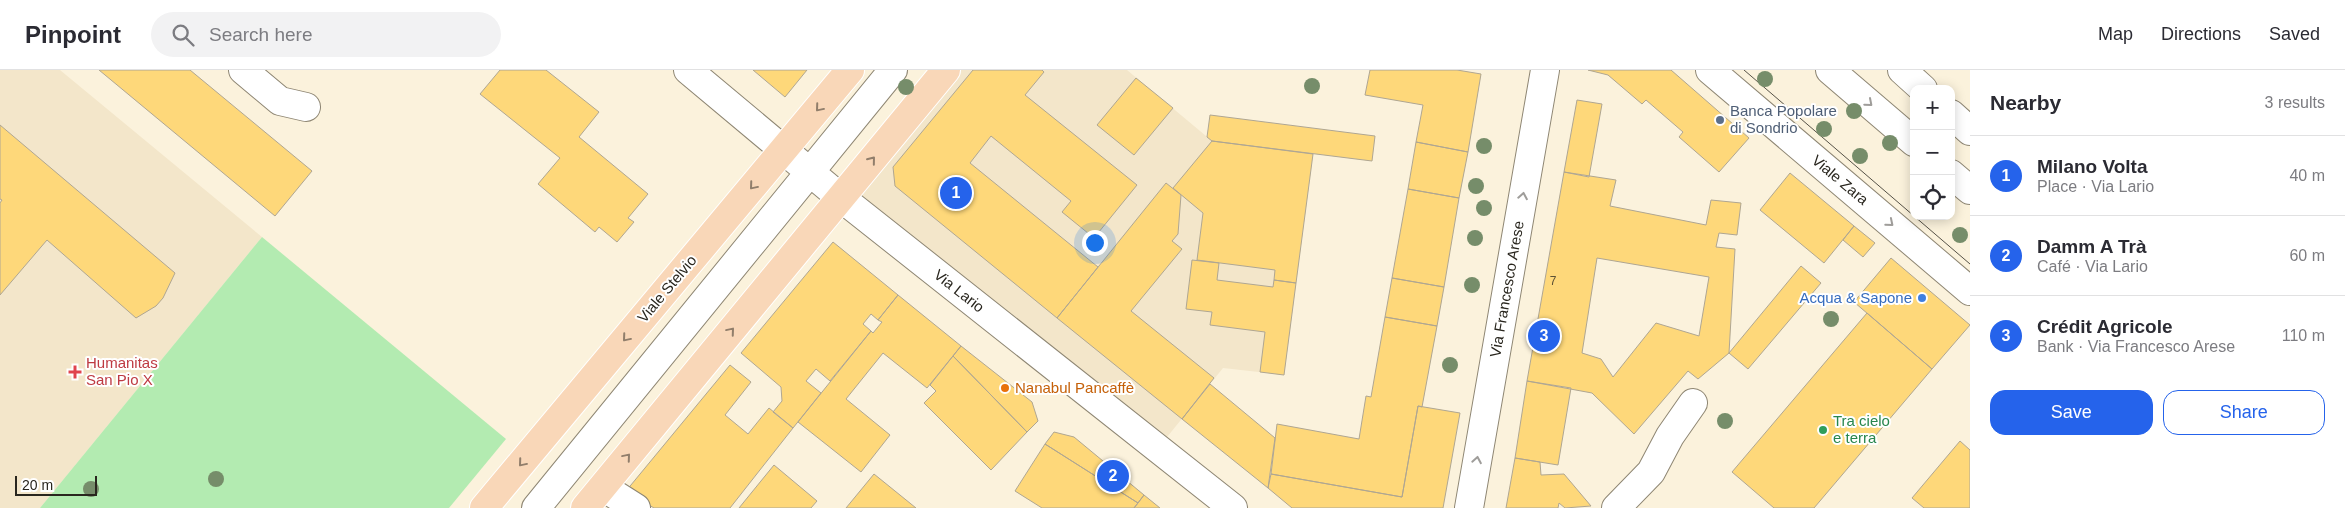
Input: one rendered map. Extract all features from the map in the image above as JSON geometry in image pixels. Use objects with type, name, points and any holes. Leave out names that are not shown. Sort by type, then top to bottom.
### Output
[{"type":"main road","name":"Viale Stelvio","points":[[484,508],[850,70]]},
{"type":"main road","points":[[585,508],[946,70]]},
{"type":"street","points":[[243,70],[280,101],[306,107]]},
{"type":"street","name":"Via Lario","points":[[688,70],[841,198],[1233,508]]},
{"type":"street","points":[[536,508],[809,170],[893,70]]},
{"type":"street","name":"Via Francesco Arese","points":[[1469,508],[1545,70]]},
{"type":"street","name":"Viale Zara","points":[[1710,70],[1970,290]]},
{"type":"street","points":[[1830,70],[1910,139]]},
{"type":"street","points":[[1902,70],[1919,85]]},
{"type":"street","points":[[1955,118],[1970,131]]},
{"type":"street","points":[[1952,175],[1970,190]]},
{"type":"street","points":[[1616,508],[1651,472],[1670,436],[1693,403]]},
{"type":"street","points":[[603,487],[636,508]]},
{"type":"shaded area","name":"Humanitas San Pio X","points":[[0,70],[60,70],[262,237],[40,508],[0,508]]},
{"type":"shaded area","points":[[952,70],[1127,70],[1212,141],[1313,154],[1284,375],[1223,368],[1163,442],[847,196]]},
{"type":"green space","points":[[262,237],[506,439],[449,508],[40,508]]},
{"type":"building","points":[[99,70],[190,70],[312,171],[275,216]]},
{"type":"building","points":[[500,70],[546,70],[599,112],[579,137],[648,194],[628,218],[634,222],[617,242],[599,227],[595,232],[538,184],[560,158],[480,94]]},
{"type":"building","points":[[753,70],[807,70],[785,97]]},
{"type":"building","points":[[973,70],[1042,70],[1044,72],[1025,95],[1137,185],[1094,238],[1062,212],[1071,201],[991,136],[970,163],[1098,267],[1057,318],[895,186],[893,167]]},
{"type":"building","points":[[1370,70],[1457,70],[1481,74],[1468,152],[1416,142],[1423,105],[1365,95]]},
{"type":"building","points":[[1588,70],[1671,70],[1749,138],[1719,172],[1679,137],[1683,132],[1646,100],[1642,104],[1608,75]]},
{"type":"building","points":[[1136,78],[1173,108],[1134,155],[1097,125]]},
{"type":"building","points":[[1577,100],[1602,104],[1589,177],[1564,172]]},
{"type":"building","points":[[1210,115],[1375,136],[1372,161],[1212,141],[1207,137]]},
{"type":"building","points":[[0,125],[175,273],[163,298],[156,306],[136,318],[47,240],[0,295],[0,203],[2,200],[0,199]]},
{"type":"building","points":[[1212,141],[1313,154],[1296,283],[1274,280],[1275,270],[1197,260],[1203,213],[1173,188]]},
{"type":"building","points":[[1416,142],[1468,152],[1459,198],[1408,189]]},
{"type":"building","points":[[1564,172],[1616,180],[1610,206],[1706,225],[1711,200],[1741,203],[1737,235],[1719,233],[1716,247],[1735,249],[1729,353],[1698,379],[1688,371],[1634,434],[1592,393],[1527,381]],"holes":[[[1597,258],[1709,277],[1699,336],[1656,323],[1613,377],[1601,359],[1582,353]]]},
{"type":"building","points":[[1790,173],[1854,226],[1824,263],[1760,210]]},
{"type":"building","points":[[1166,183],[1181,195],[1178,234],[1172,241],[1182,249],[1131,311],[1214,378],[1182,419],[1057,318]]},
{"type":"building","points":[[1408,189],[1459,198],[1444,287],[1392,278]]},
{"type":"building","points":[[1854,226],[1875,243],[1863,257],[1843,240]]},
{"type":"building","points":[[833,242],[898,295],[878,320],[871,314],[863,324],[871,331],[830,381],[816,369],[806,381],[821,393],[793,428],[773,412],[782,401],[781,387],[741,353]]},
{"type":"building","points":[[1891,258],[1970,325],[1932,369],[1854,302]]},
{"type":"building","points":[[1192,260],[1219,263],[1217,280],[1273,287],[1274,280],[1296,283],[1284,375],[1260,372],[1265,332],[1210,325],[1212,312],[1186,309]]},
{"type":"building","points":[[1801,266],[1821,283],[1748,369],[1729,353]]},
{"type":"building","points":[[1392,278],[1444,287],[1437,326],[1385,317]]},
{"type":"building","points":[[898,295],[961,346],[927,388],[883,353],[846,399],[890,435],[861,472],[798,422],[871,331],[873,333],[882,322],[878,320]]},
{"type":"building","points":[[1867,313],[1932,369],[1814,508],[1774,508],[1732,472]]},
{"type":"building","points":[[1385,317],[1437,326],[1422,407],[1418,406],[1402,497],[1271,474],[1277,424],[1359,439],[1366,396],[1371,397]]},
{"type":"building","points":[[961,346],[1032,402],[1038,421],[1027,432],[953,356]]},
{"type":"building","points":[[953,356],[1027,432],[991,470],[924,403],[936,391],[930,385]]},
{"type":"building","points":[[730,365],[751,382],[725,415],[748,434],[769,408],[793,428],[730,508],[654,508],[626,491]]},
{"type":"building","points":[[1527,381],[1571,388],[1558,465],[1515,458]]},
{"type":"building","points":[[1210,384],[1275,438],[1268,488],[1182,419]]},
{"type":"building","points":[[1418,406],[1460,413],[1443,508],[1292,508],[1268,488],[1271,474],[1402,497]]},
{"type":"building","points":[[1054,432],[1074,437],[1144,495],[1138,503],[1045,444]]},
{"type":"building","points":[[1960,441],[1970,450],[1970,508],[1924,508],[1912,498]]},
{"type":"building","points":[[1045,444],[1138,503],[1134,508],[1042,508],[1015,491]]},
{"type":"building","points":[[1515,458],[1540,462],[1541,475],[1564,474],[1591,506],[1565,508],[1559,503],[1558,508],[1506,508]]},
{"type":"building","points":[[774,465],[817,501],[811,508],[739,508]]},
{"type":"building","points":[[874,474],[916,508],[846,508]]},
{"type":"building","points":[[1144,495],[1160,508],[1134,508]]},
{"type":"tram line","points":[[1744,70],[1910,213]]},
{"type":"tram line","points":[[1919,220],[1970,264]]},
{"type":"place","name":"Banca Popolare di Sondrio","points":[[1720,120]]},
{"type":"place","name":"Milano Volta","points":[[956,193]]},
{"type":"place","name":"Acqua & Sapone","points":[[1922,298]]},
{"type":"place","name":"Crédit Agricole","points":[[1544,336]]},
{"type":"place","name":"Humanitas San Pio X","points":[[75,372]]},
{"type":"place","name":"Nanabul Pancaffè","points":[[1005,388]]},
{"type":"place","name":"Tra cielo e terra","points":[[1823,430]]},
{"type":"place","name":"Damm A Trà","points":[[1113,476]]}]
